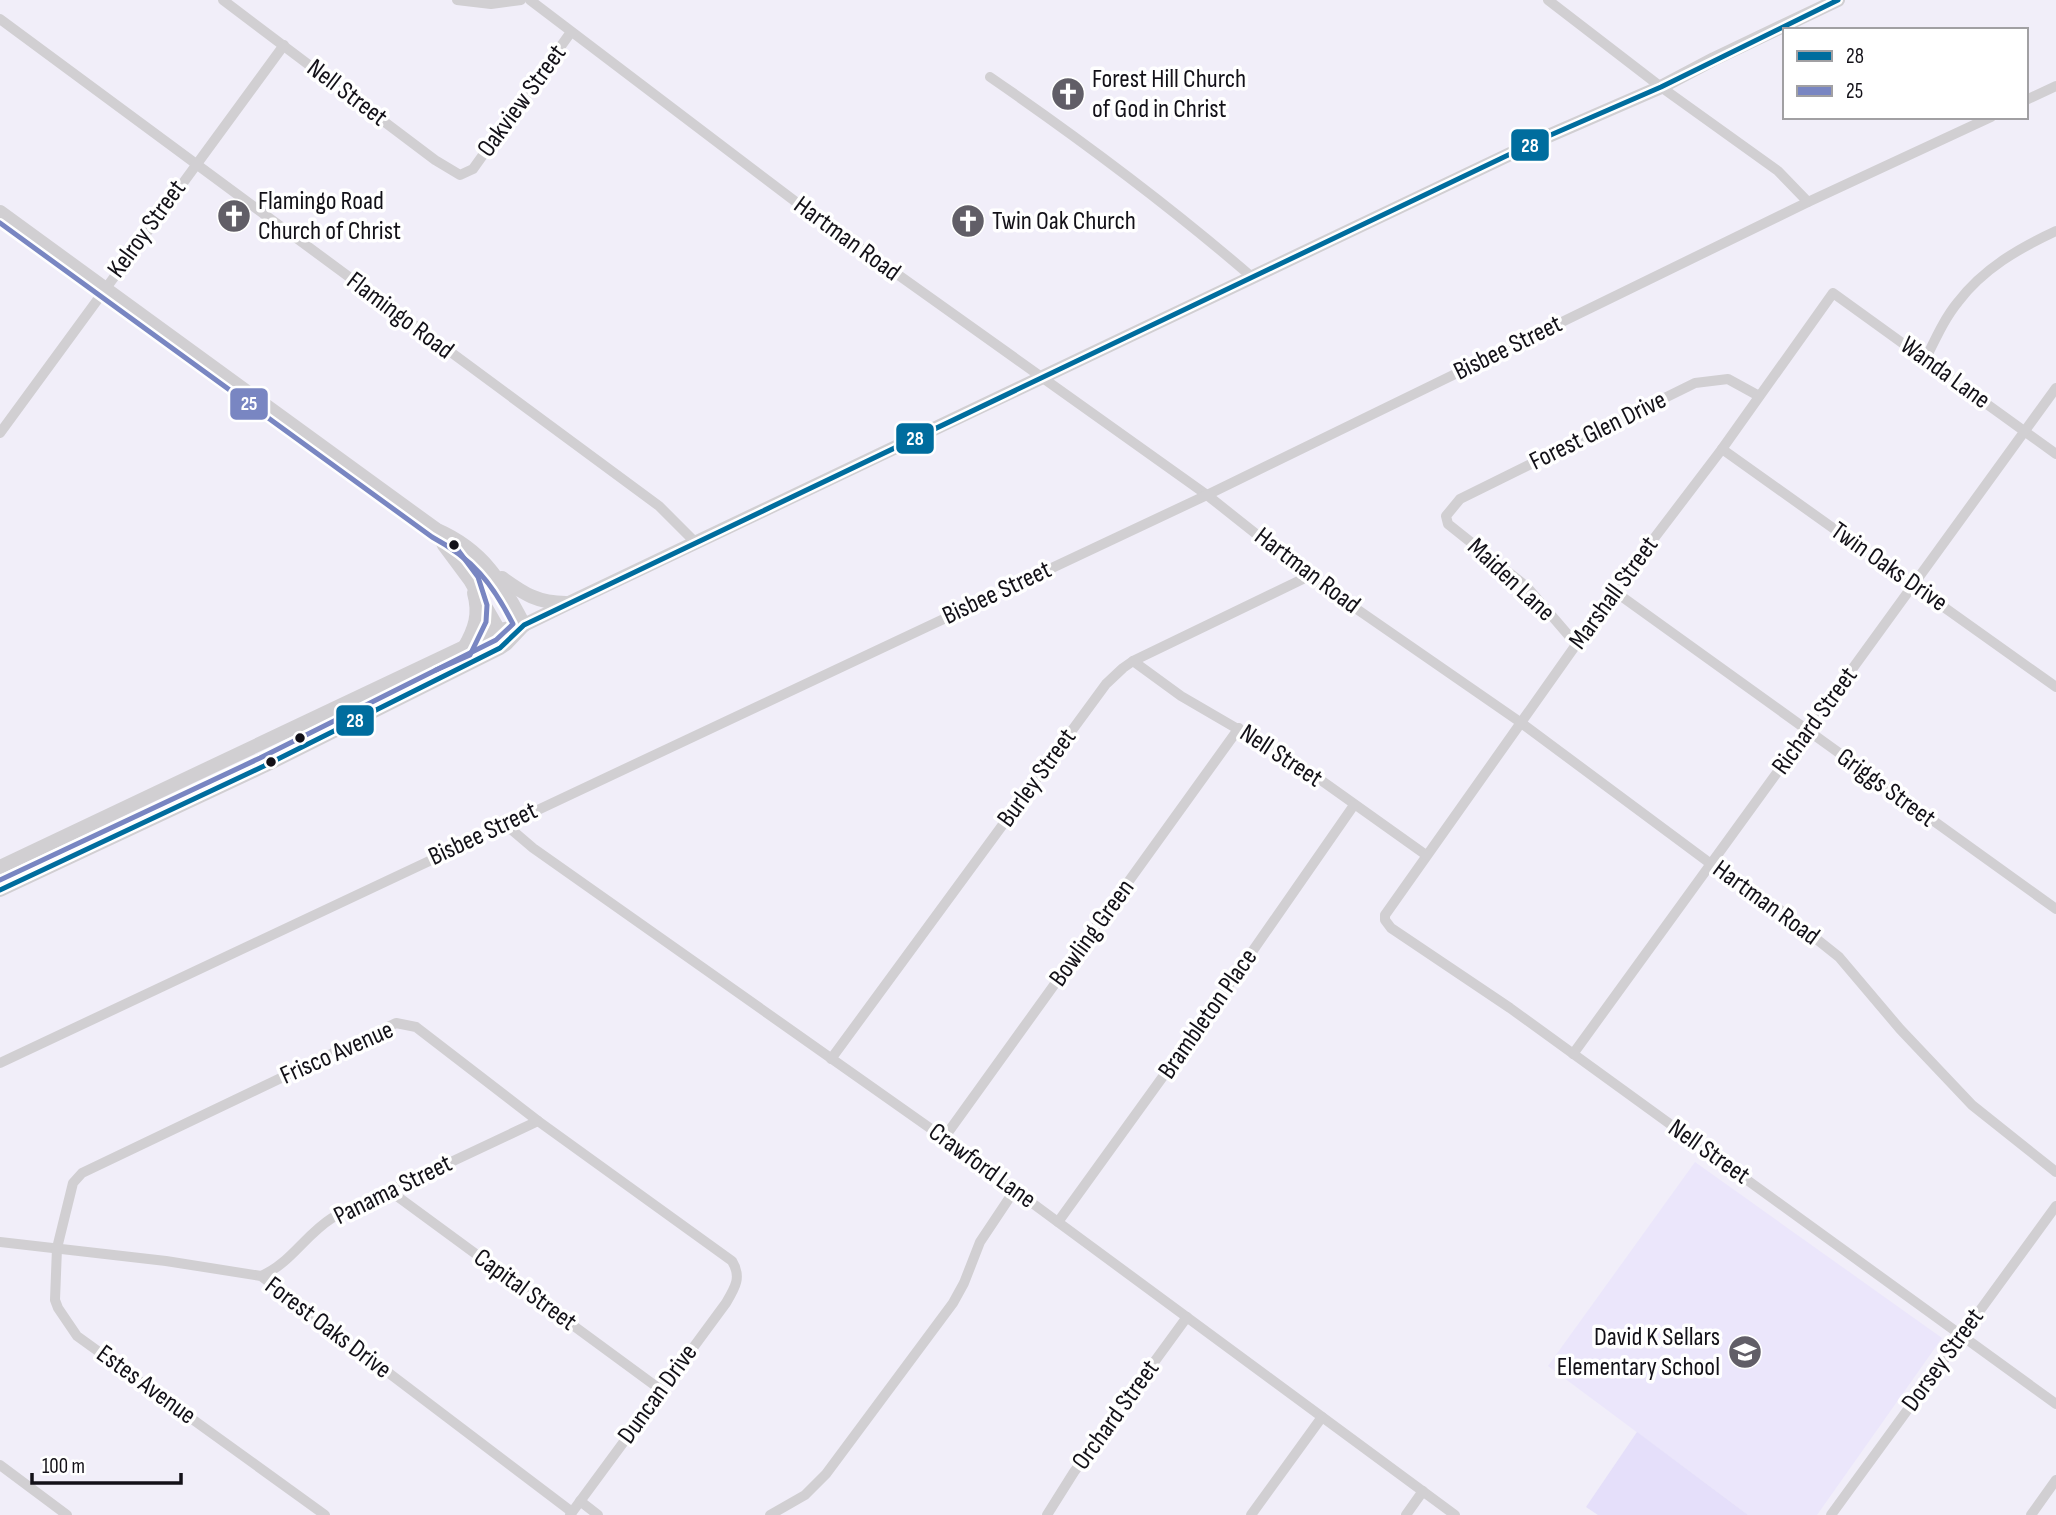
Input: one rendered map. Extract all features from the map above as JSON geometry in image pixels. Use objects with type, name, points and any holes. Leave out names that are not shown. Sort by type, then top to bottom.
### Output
[{"type":"main road","points":[[0,867],[500,630],[524,625],[571,603],[1555,133],[1661,87],[1838,0]]},
{"type":"main road","points":[[0,212],[438,530],[460,540],[494,572],[531,597],[548,603],[571,603]]},
{"type":"main road","points":[[438,530],[444,545],[470,580],[506,644]]},
{"type":"main road","points":[[494,572],[524,625]]},
{"type":"main road","points":[[464,648],[477,621],[478,607],[470,580]]},
{"type":"main road","points":[[0,890],[264,766],[506,644],[524,625]]},
{"type":"main road","points":[[256,747],[264,766]]},
{"type":"street","name":"Nell Street","points":[[223,0],[449,170],[460,175],[468,174],[473,169]]},
{"type":"street","points":[[457,0],[491,4],[521,0]]},
{"type":"street","name":"Hartman Road","points":[[530,0],[796,202],[1207,495],[1310,576],[1520,722],[1711,864],[1780,910],[1839,957],[1900,1029],[1972,1105],[2056,1172]]},
{"type":"street","points":[[1548,0],[1661,87],[1779,171],[1808,202]]},
{"type":"street","name":"Flamingo Road","points":[[0,19],[659,506],[696,543]]},
{"type":"street","name":"Oakview Street","points":[[473,169],[571,32]]},
{"type":"street","name":"Kelroy Street","points":[[0,433],[284,45]]},
{"type":"street","points":[[990,77],[1041,112],[1253,278]]},
{"type":"street","points":[[2028,99],[2056,86]]},
{"type":"street","name":"Bisbee Street","points":[[0,1063],[1207,495],[1808,202],[1987,119]]},
{"type":"street","points":[[1925,360],[1945,320],[1972,286],[2003,259],[2056,231]]},
{"type":"street","name":"Wanda Lane","points":[[1833,293],[2056,454]]},
{"type":"street","name":"Marshall Street","points":[[1399,894],[1614,591],[1722,449],[1833,293]]},
{"type":"street","name":"Forest Glen Drive","points":[[1446,516],[1460,499],[1695,383],[1728,379],[1759,396]]},
{"type":"street","name":"Richard Street","points":[[1573,1054],[2056,388]]},
{"type":"street","name":"Twin Oaks Drive","points":[[1722,449],[2056,687]]},
{"type":"street","name":"Maiden Lane","points":[[1446,516],[1448,524],[1527,587],[1577,644]]},
{"type":"street","name":"Burley Street","points":[[831,1059],[1106,684],[1133,662],[1310,576]]},
{"type":"street","name":"Griggs Street","points":[[1614,591],[2056,909]]},
{"type":"street","name":"Nell Street","points":[[1133,662],[1181,695],[1301,766],[1426,855]]},
{"type":"street","name":"Bowling Green","points":[[944,1138],[1239,728]]},
{"type":"street","name":"Brambleton Place","points":[[1058,1222],[1229,985],[1354,804]]},
{"type":"street","name":"Crawford Lane","points":[[505,824],[533,848],[944,1138],[1455,1515]]},
{"type":"street","name":"Nell Street","points":[[1399,894],[1385,915],[1391,928],[1510,1008],[2056,1404]]},
{"type":"street","name":"Frisco Avenue","points":[[57,1248],[73,1183],[82,1173],[396,1023],[416,1027],[538,1121],[732,1261],[737,1269]]},
{"type":"street","name":"Panama Street","points":[[261,1276],[284,1262],[321,1225],[538,1121]]},
{"type":"street","name":"Capital Street","points":[[390,1191],[661,1390]]},
{"type":"street","points":[[770,1515],[805,1495],[826,1474],[953,1303],[980,1242],[1014,1191]]},
{"type":"street","name":"Dorsey Street","points":[[1831,1515],[2056,1206]]},
{"type":"street","name":"Forest Oaks Drive","points":[[0,1242],[166,1261],[261,1276],[571,1513]]},
{"type":"street","name":"Estes Avenue","points":[[57,1248],[55,1300],[77,1336],[324,1515]]},
{"type":"street","name":"Duncan Drive","points":[[571,1513],[734,1291],[738,1280],[737,1269]]},
{"type":"street","name":"Orchard Street","points":[[1047,1515],[1074,1472],[1187,1317]]},
{"type":"street","points":[[1251,1515],[1322,1418]]},
{"type":"street","points":[[0,1465],[67,1515]]},
{"type":"street","points":[[2031,1515],[2056,1480]]},
{"type":"street","points":[[1406,1515],[1423,1492]]},
{"type":"street","points":[[580,1502],[598,1515]]},
{"type":"shaded area","name":"David K Sellars Elementary School","points":[[1695,1162],[1942,1338],[1817,1515],[1748,1515],[1548,1366]]},
{"type":"shaded area","points":[[1637,1432],[1748,1515],[1598,1515],[1586,1507]]},
{"type":"transit line","name":"28","points":[[0,890],[264,766],[500,648],[524,625],[1546,137],[1661,87],[1838,0]]},
{"type":"transit line","name":"25","points":[[0,223],[459,554],[489,584],[513,624],[496,640],[260,758],[0,880]]},
{"type":"transit line","name":"25","points":[[436,670],[470,655],[486,622],[487,605],[478,577],[452,542]]},
{"type":"place","name":"Forest Hill Church of God in Christ","points":[[1068,94]]},
{"type":"place","name":"Flamingo Road Church of Christ","points":[[234,216]]},
{"type":"place","name":"Twin Oak Church","points":[[968,221]]},
{"type":"place","name":"David K Sellars Elementary School","points":[[1745,1352]]}]
